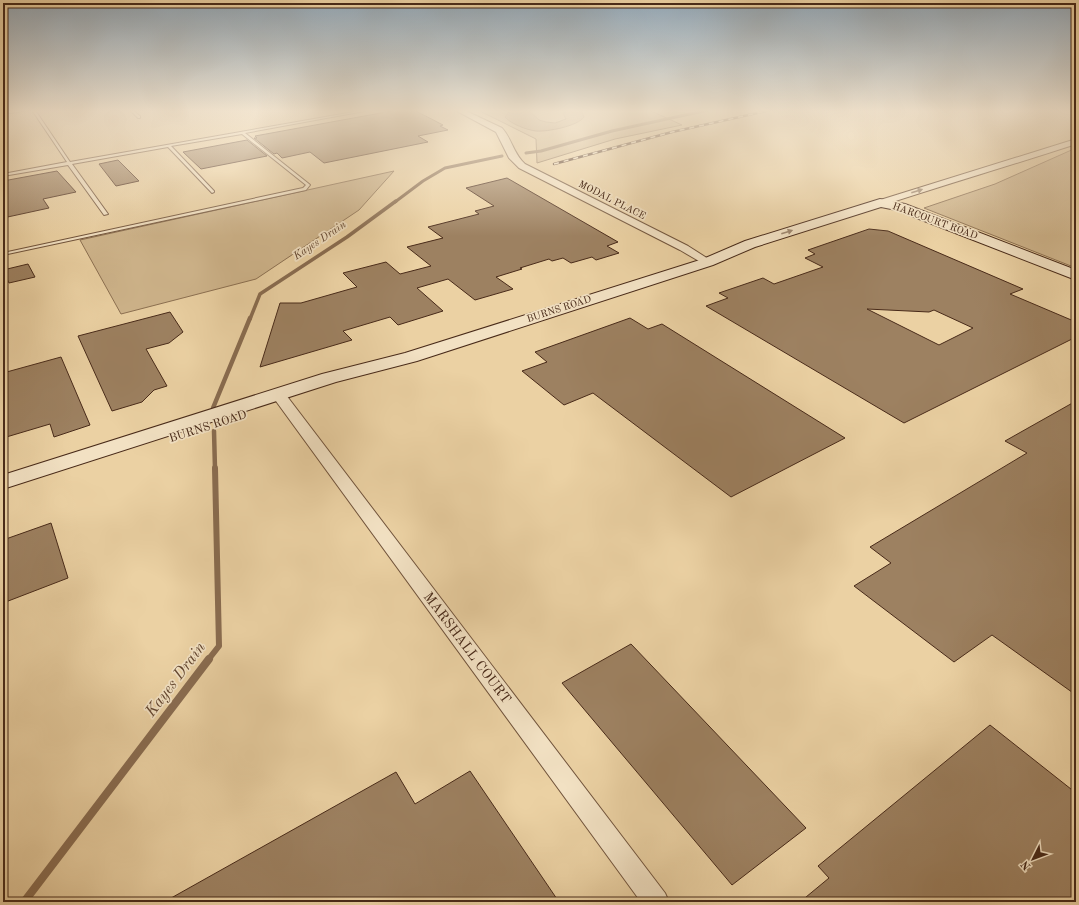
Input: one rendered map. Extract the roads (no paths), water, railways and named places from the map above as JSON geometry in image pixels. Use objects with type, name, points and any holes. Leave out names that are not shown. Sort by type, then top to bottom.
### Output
[{"type":"street","name":"MODAL PLACE","points":[[510,152],[513,158],[522,166],[632,224],[684,248],[708,262]]},
{"type":"street","points":[[890,206],[950,180],[979,173],[1042,152]]},
{"type":"street","points":[[957,188],[965,186],[979,173]]},
{"type":"street","points":[[890,206],[915,202]]},
{"type":"street","name":"BURNS ROAD","points":[[3,482],[369,374],[411,357],[708,262],[764,251],[890,206]]},
{"type":"street","name":"HARCOURT ROAD","points":[[890,206],[1076,275]]},
{"type":"street","name":"HARCOURT ROAD","points":[[890,206],[1076,285]]},
{"type":"street","name":"BURNS ROAD","points":[[3,493],[281,399]]},
{"type":"street","name":"MARSHALL COURT","points":[[281,399],[656,902]]},
{"type":"lane","points":[[61,152],[106,214]]},
{"type":"lane","points":[[3,175],[128,152]]},
{"type":"lane","points":[[175,152],[212,192]]},
{"type":"lane","points":[[3,254],[304,189],[308,185],[267,152]]},
{"type":"waterway","name":"Kayes Drain","points":[[526,153],[532,152]]},
{"type":"waterway","name":"Kayes Drain","points":[[395,202],[423,181],[445,168],[502,156]]},
{"type":"waterway","name":"Kayes Drain","points":[[250,319],[260,294],[347,237],[396,201]]},
{"type":"waterway","name":"Kayes Drain","points":[[213,408],[250,318]]},
{"type":"waterway","name":"Kayes Drain","points":[[214,431],[215,469]]},
{"type":"waterway","name":"Kayes Drain","points":[[208,660],[219,646],[215,468]]},
{"type":"waterway","name":"Kayes Drain","points":[[24,902],[209,659]]},
{"type":"railway","points":[[554,164],[597,152]]}]
